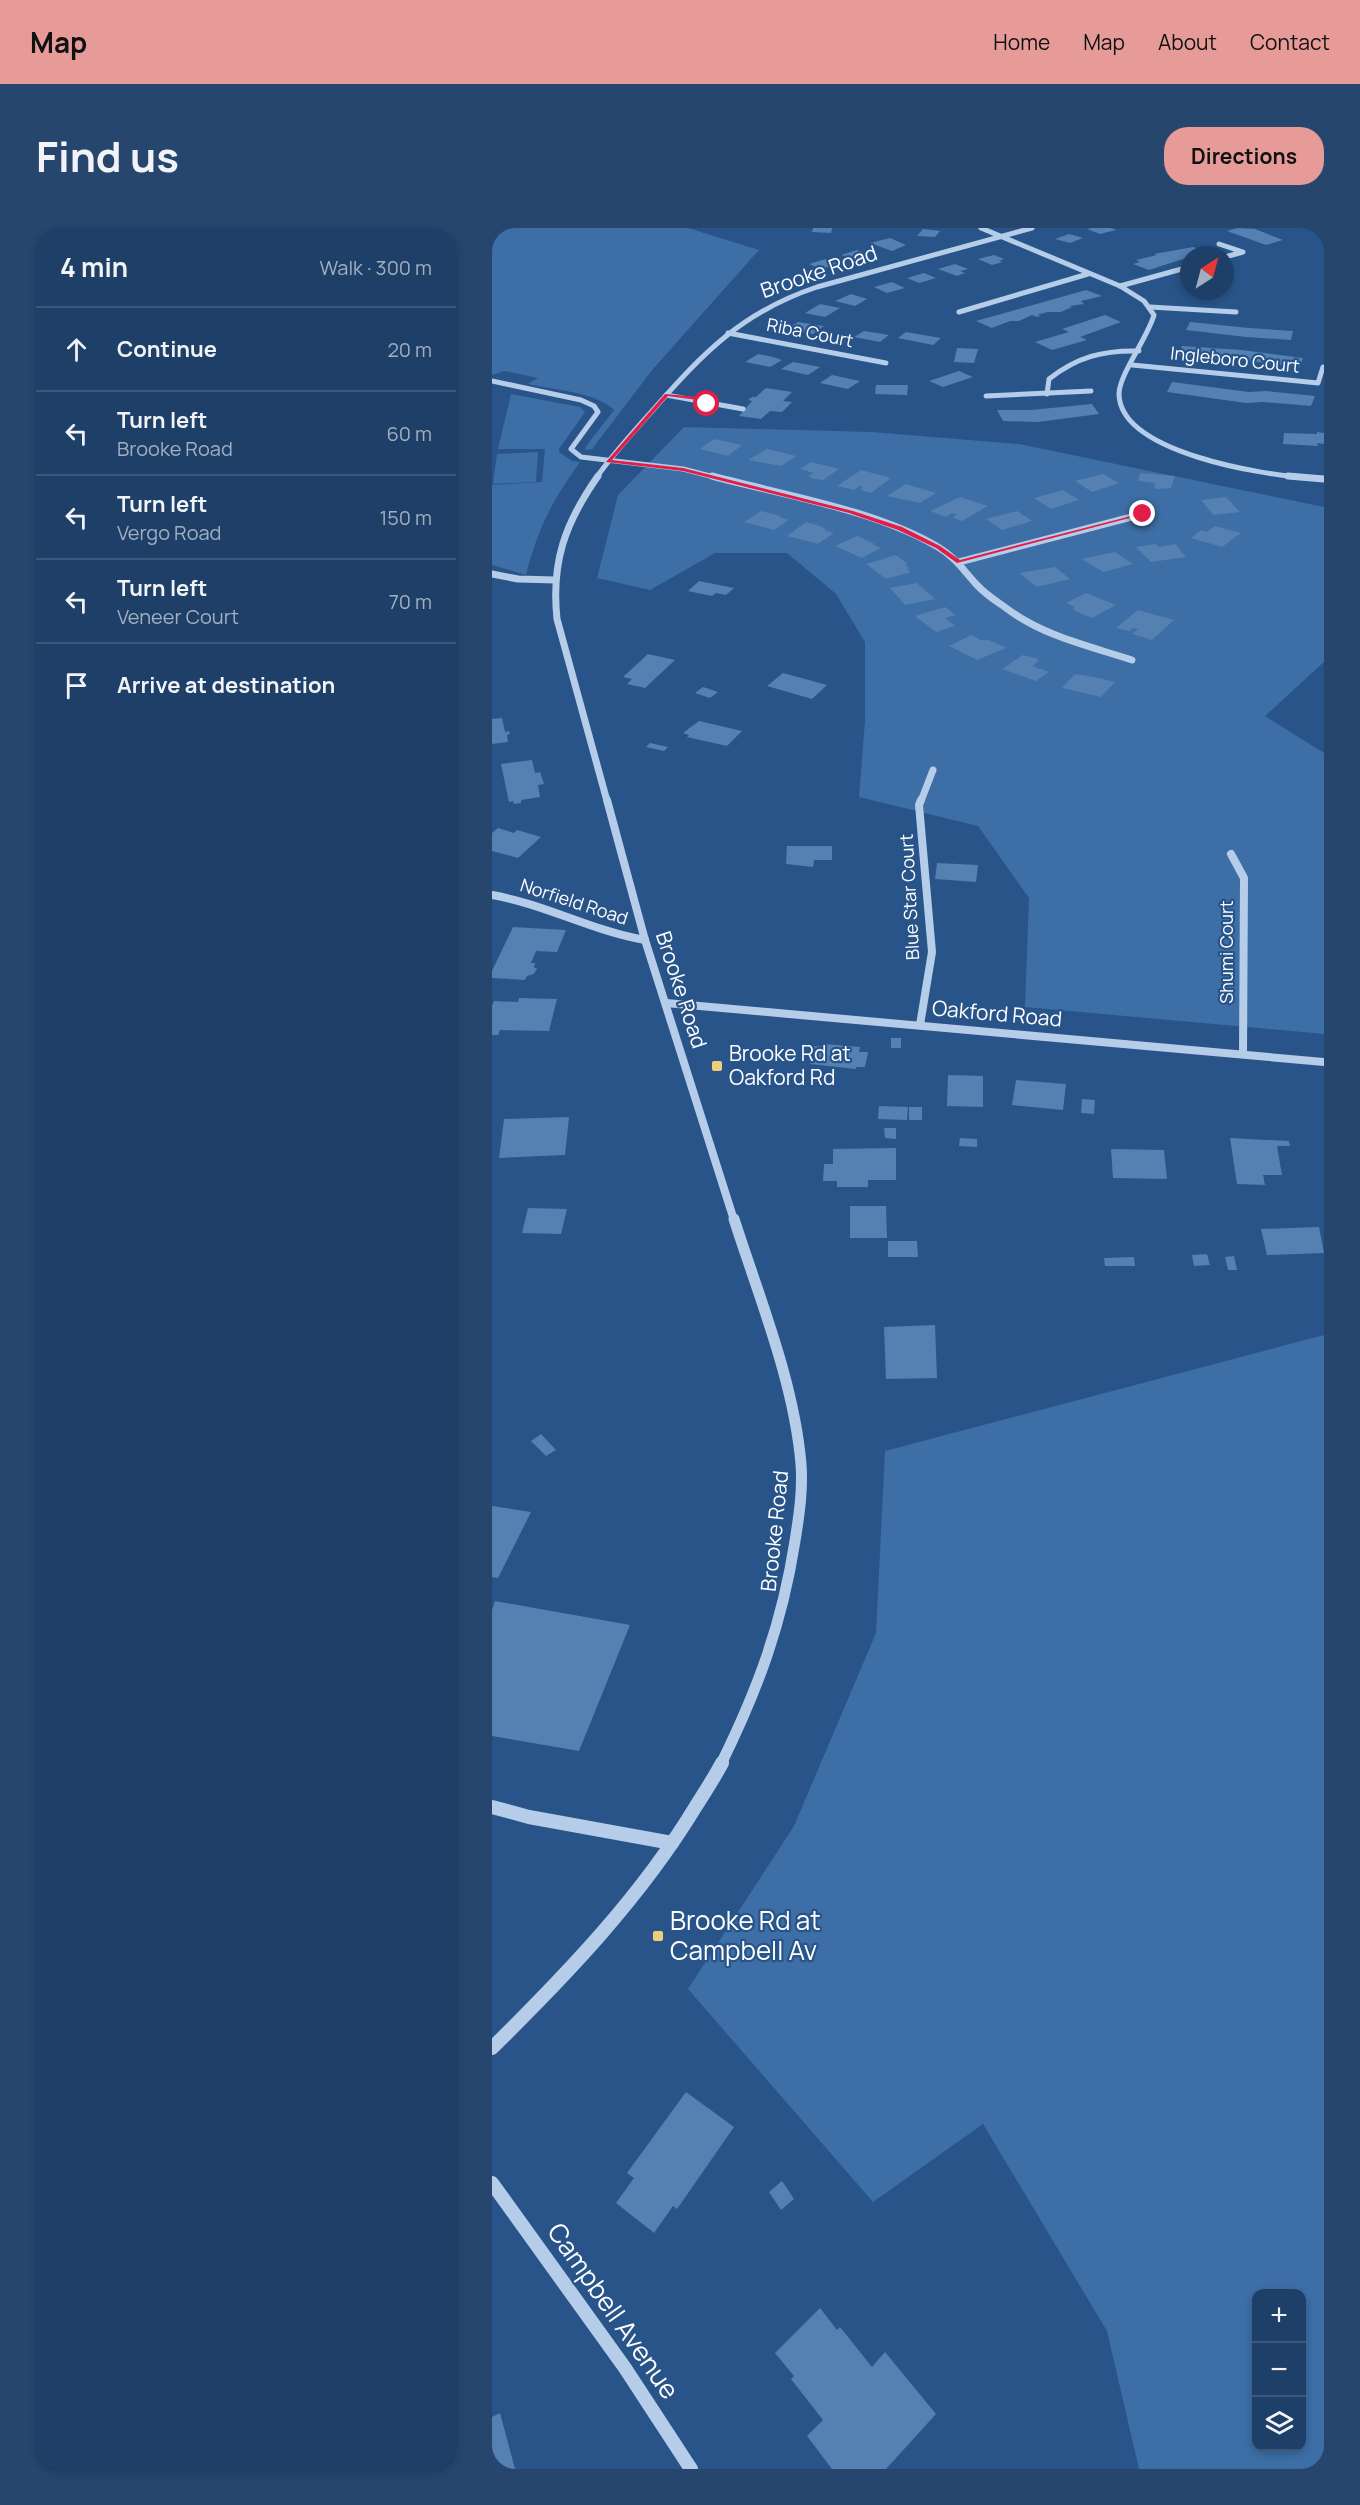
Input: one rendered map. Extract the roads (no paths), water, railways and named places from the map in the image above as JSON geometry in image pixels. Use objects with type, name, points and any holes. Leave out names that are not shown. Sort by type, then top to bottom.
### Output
[{"type":"street","points":[[981,228],[1120,286],[1150,307],[1154,315],[1119,393],[1122,408],[1135,424],[1159,441],[1181,451],[1244,470],[1324,479]]},
{"type":"street","name":"Brooke Road","points":[[492,2049],[597,1940],[633,1898],[672,1843],[728,1755],[757,1691],[785,1607],[802,1478],[796,1430],[781,1366],[645,940],[557,619],[555,580],[561,544],[589,487],[608,461],[701,358],[728,333],[762,310],[802,292],[1032,228]]},
{"type":"street","points":[[1219,244],[1225,246]]},
{"type":"street","points":[[1234,249],[1243,252],[1234,254]]},
{"type":"street","points":[[1120,286],[1180,269]]},
{"type":"street","points":[[959,312],[1088,274]]},
{"type":"street","points":[[1150,307],[1236,312]]},
{"type":"street","name":"Riba Court","points":[[728,333],[886,363]]},
{"type":"street","points":[[1047,394],[1049,379],[1076,361],[1102,350],[1139,351]]},
{"type":"street","name":"Ingleboro Court","points":[[1132,365],[1318,383],[1323,367]]},
{"type":"street","points":[[492,381],[581,400],[594,406],[598,412],[571,449],[581,457],[683,469],[851,512],[900,529],[938,547],[959,562],[978,586],[1000,604],[1049,634],[1132,660]]},
{"type":"street","points":[[986,396],[1091,391]]},
{"type":"street","points":[[666,395],[699,399],[707,404],[743,409]]},
{"type":"street","points":[[959,562],[1143,514]]},
{"type":"street","points":[[492,574],[518,579],[555,580]]},
{"type":"street","name":"Blue Star Court","points":[[920,1025],[932,952],[919,805],[933,770]]},
{"type":"street","name":"Shumi Court","points":[[1231,854],[1244,878],[1243,1054]]},
{"type":"street","name":"Norfield Road","points":[[492,895],[534,903],[615,935],[645,940]]},
{"type":"street","name":"Oakford Road","points":[[666,1003],[1324,1062]]},
{"type":"street","points":[[492,1807],[672,1843]]},
{"type":"street","name":"Campbell Avenue","points":[[492,2183],[625,2368],[691,2469]]},
{"type":"place","name":"Brooke Rd at Oakford Rd","points":[[717,1066]]},
{"type":"place","name":"Brooke Rd at Campbell Av","points":[[658,1936]]}]
